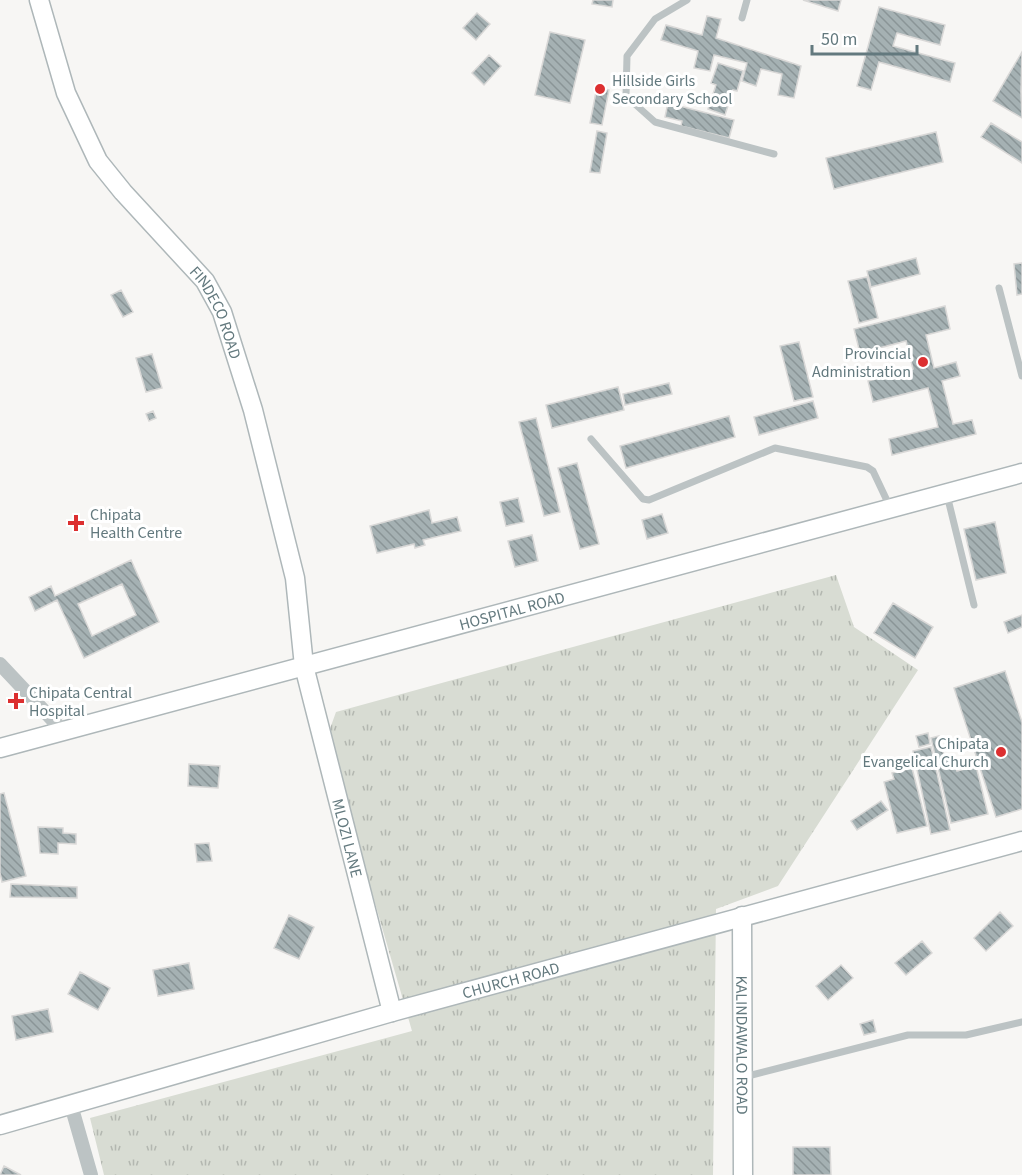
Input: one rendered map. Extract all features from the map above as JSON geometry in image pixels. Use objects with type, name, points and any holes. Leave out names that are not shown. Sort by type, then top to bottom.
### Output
[{"type":"street","name":"FINDECO ROAD","points":[[39,0],[66,93],[98,161],[123,192],[205,281],[222,312],[253,410],[295,578],[304,666]]},
{"type":"street","name":"HOSPITAL ROAD","points":[[0,748],[1022,473]]},
{"type":"street","points":[[0,664],[63,732]]},
{"type":"street","name":"MLOZI LANE","points":[[304,666],[392,1012]]},
{"type":"street","name":"CHURCH ROAD","points":[[0,1125],[392,1012],[1022,841]]},
{"type":"street","name":"KALINDAWALO ROAD","points":[[742,916],[743,1175]]},
{"type":"street","points":[[71,1105],[91,1175]]},
{"type":"lane","points":[[687,0],[655,19],[627,56],[626,96],[655,122],[774,154]]},
{"type":"lane","points":[[742,18],[747,0]]},
{"type":"lane","points":[[999,288],[1022,376]]},
{"type":"lane","points":[[591,439],[644,499],[649,500],[775,448],[867,466],[873,471],[890,507]]},
{"type":"lane","points":[[946,493],[974,605]]},
{"type":"lane","points":[[741,1077],[908,1035],[966,1035],[1022,1022]]},
{"type":"green space","points":[[836,575],[854,627],[918,670],[778,886],[716,909],[713,1175],[104,1175],[90,1118],[412,1031],[327,737],[336,712]]},
{"type":"building","points":[[593,0],[613,0],[612,7],[592,4]]},
{"type":"building","points":[[803,0],[841,0],[838,11]]},
{"type":"building","points":[[879,7],[945,25],[940,45],[897,33],[893,46],[955,63],[950,82],[879,62],[871,90],[857,86]]},
{"type":"building","points":[[477,13],[490,24],[476,40],[463,28]]},
{"type":"building","points":[[707,16],[721,19],[716,38],[801,66],[794,98],[778,95],[782,74],[761,69],[756,86],[742,81],[747,63],[714,55],[710,71],[694,68],[698,51],[661,40],[666,25],[702,35]]},
{"type":"building","points":[[550,32],[585,40],[570,103],[535,95]]},
{"type":"building","points":[[1022,52],[1021,92],[1022,118],[993,101]]},
{"type":"building","points":[[489,55],[501,66],[484,85],[472,73]]},
{"type":"building","points":[[718,63],[743,71],[737,91],[733,90],[725,115],[708,109],[716,85],[711,83]]},
{"type":"building","points":[[597,87],[609,90],[602,125],[590,123]]},
{"type":"building","points":[[668,103],[734,120],[729,138],[681,126],[682,121],[665,117]]},
{"type":"building","points":[[991,123],[1022,142],[1022,163],[981,137]]},
{"type":"building","points":[[597,131],[607,133],[600,173],[590,172]]},
{"type":"building","points":[[936,132],[943,162],[834,189],[826,158]]},
{"type":"building","points":[[916,258],[920,274],[871,287],[867,271]]},
{"type":"building","points":[[1022,263],[1022,294],[1017,295],[1014,264]]},
{"type":"building","points":[[867,277],[878,318],[859,323],[848,281]]},
{"type":"building","points":[[121,290],[133,312],[123,317],[111,295]]},
{"type":"building","points":[[945,306],[950,329],[926,335],[934,368],[956,362],[960,376],[942,381],[953,424],[972,420],[976,434],[892,455],[889,439],[938,427],[928,388],[873,402],[868,381],[913,369],[906,341],[860,353],[854,329]]},
{"type":"building","points":[[799,342],[813,397],[794,401],[780,346]]},
{"type":"building","points":[[152,354],[162,388],[146,392],[136,358]]},
{"type":"building","points":[[669,383],[672,394],[625,405],[623,394]]},
{"type":"building","points":[[618,387],[624,410],[552,428],[546,405]]},
{"type":"building","points":[[813,401],[818,418],[759,435],[754,417]]},
{"type":"building","points":[[153,411],[156,418],[149,421],[146,414]]},
{"type":"building","points":[[729,416],[735,437],[626,468],[620,446]]},
{"type":"building","points":[[536,418],[560,512],[544,516],[519,422]]},
{"type":"building","points":[[577,463],[599,544],[580,549],[558,468]]},
{"type":"building","points":[[518,498],[524,522],[506,526],[500,502]]},
{"type":"building","points":[[429,510],[432,523],[457,517],[461,531],[423,540],[425,545],[415,548],[414,544],[377,553],[370,526]]},
{"type":"building","points":[[662,514],[668,533],[647,539],[642,520]]},
{"type":"building","points":[[995,522],[1006,573],[976,580],[964,529]]},
{"type":"building","points":[[532,535],[538,561],[515,567],[508,541]]},
{"type":"building","points":[[131,560],[159,622],[84,658],[57,600],[35,611],[29,597],[51,586],[55,596]],"holes":[[[122,584],[136,615],[92,636],[78,604]]]},
{"type":"building","points":[[893,603],[933,627],[915,658],[874,633]]},
{"type":"building","points":[[1022,615],[1022,627],[1008,633],[1004,622]]},
{"type":"building","points":[[1005,671],[1022,722],[1022,809],[996,817],[954,688]]},
{"type":"building","points":[[928,733],[930,744],[919,747],[916,736]]},
{"type":"building","points":[[939,736],[945,759],[953,757],[957,771],[976,766],[988,814],[951,823],[931,738]]},
{"type":"building","points":[[931,747],[950,830],[931,834],[913,751]]},
{"type":"building","points":[[189,764],[220,766],[218,788],[188,786]]},
{"type":"building","points":[[912,768],[927,826],[897,833],[884,782],[894,779],[892,773]]},
{"type":"building","points":[[4,793],[26,876],[2,882],[0,794]]},
{"type":"building","points":[[881,801],[888,810],[857,830],[851,821]]},
{"type":"building","points":[[38,827],[63,828],[63,833],[76,834],[76,844],[58,843],[58,854],[40,853]]},
{"type":"building","points":[[209,843],[212,861],[197,862],[195,844]]},
{"type":"building","points":[[11,884],[77,887],[77,898],[10,897]]},
{"type":"building","points":[[1000,912],[1013,926],[986,951],[974,938]]},
{"type":"building","points":[[289,915],[314,927],[299,959],[274,948]]},
{"type":"building","points":[[922,941],[932,953],[906,975],[895,963]]},
{"type":"building","points":[[189,963],[194,989],[158,996],[153,970]]},
{"type":"building","points":[[841,965],[853,978],[828,1000],[816,986]]},
{"type":"building","points":[[80,972],[110,988],[98,1010],[68,994]]},
{"type":"building","points":[[48,1009],[53,1032],[16,1040],[12,1016]]},
{"type":"building","points":[[873,1020],[876,1032],[864,1035],[860,1024]]},
{"type":"building","points":[[793,1147],[830,1147],[831,1175],[793,1175]]},
{"type":"building","points":[[4,1166],[21,1175],[0,1175]]},
{"type":"place","name":"Hillside Girls Secondary School","points":[[600,89]]},
{"type":"place","name":"Provincial Administration","points":[[923,362]]},
{"type":"place","name":"Chipata Health Centre","points":[[76,523]]},
{"type":"place","name":"Chipata Central Hospital","points":[[16,701]]},
{"type":"place","name":"Chipata Evangelical Church","points":[[1001,752]]}]
